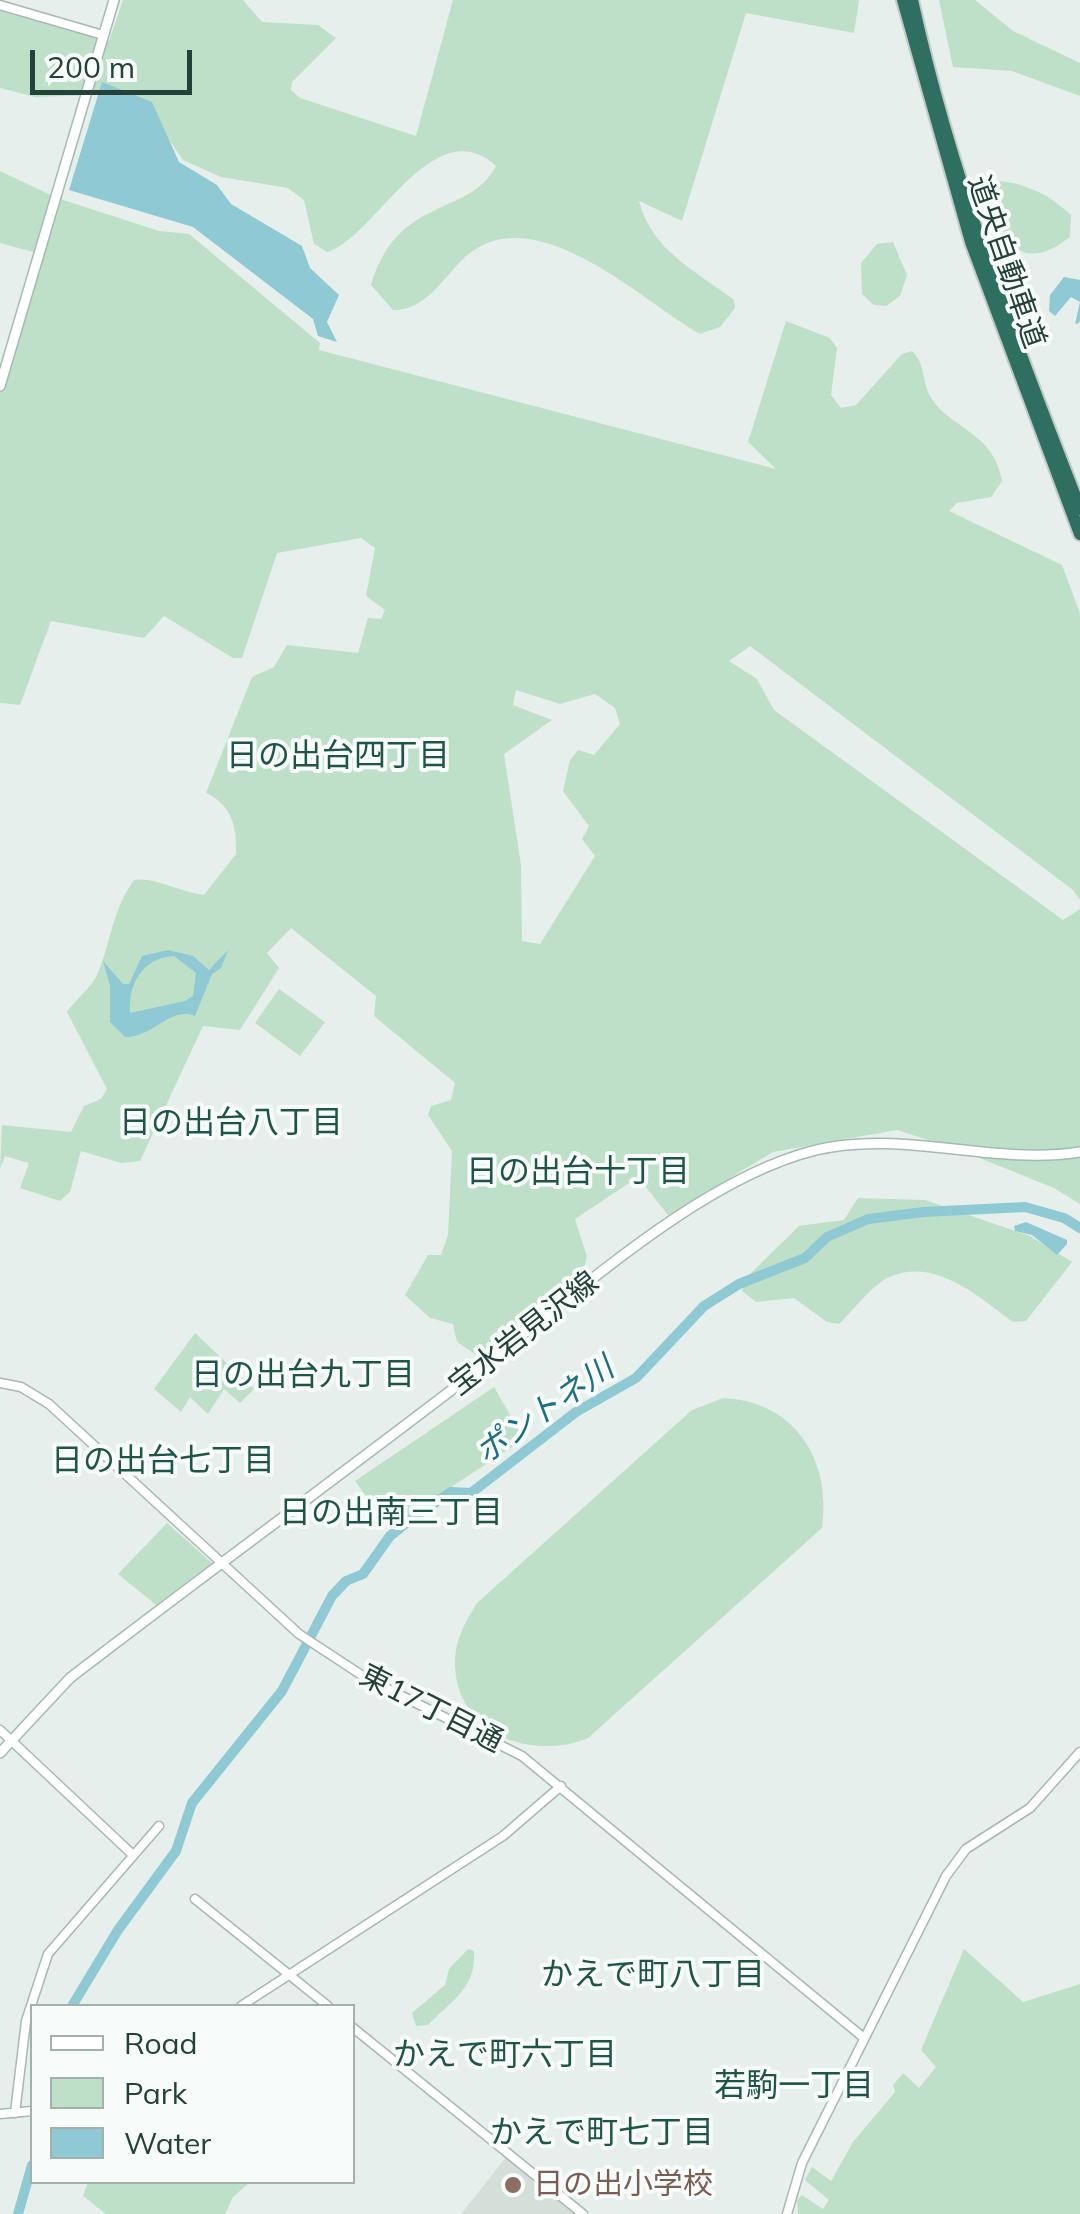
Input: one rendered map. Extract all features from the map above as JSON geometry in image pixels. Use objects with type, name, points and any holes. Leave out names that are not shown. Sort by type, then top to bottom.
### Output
[{"type":"highway","name":"道央自動車道","points":[[903,0],[971,242],[1080,534]]},
{"type":"highway","name":"道央自動車道","points":[[912,0],[979,239],[1080,509]]},
{"type":"main road","points":[[0,386],[114,0]]},
{"type":"main road","name":"宝水岩見沢線","points":[[0,1753],[70,1678],[654,1234],[760,1171],[816,1150],[866,1142],[970,1152],[1080,1152]]},
{"type":"street","points":[[0,5],[103,35]]},
{"type":"street","name":"東17丁目通","points":[[0,1383],[22,1387],[49,1404],[299,1634],[416,1704],[490,1738],[560,1786],[864,2038]]},
{"type":"street","points":[[0,1730],[134,1855]]},
{"type":"street","points":[[787,2214],[802,2163],[959,1856],[1030,1808],[1080,1752]]},
{"type":"street","points":[[244,2004],[503,1836],[560,1786]]},
{"type":"street","points":[[32,2004],[48,1954],[158,1826]]},
{"type":"street","points":[[196,1899],[325,2004]]},
{"type":"street","points":[[15,2113],[30,2009]]},
{"type":"street","points":[[355,2028],[583,2214]]},
{"type":"street","points":[[0,2114],[30,2111]]},
{"type":"shaded area","name":"日の出小学校","points":[[507,2156],[578,2214],[461,2214]]},
{"type":"green space","points":[[123,0],[243,0],[262,22],[318,25],[336,38],[292,82],[291,90],[300,98],[416,136],[453,0],[859,0],[854,33],[746,13],[682,221],[639,201],[645,218],[664,246],[734,300],[735,308],[720,327],[700,334],[583,258],[550,244],[518,238],[487,243],[460,262],[422,301],[393,310],[371,285],[383,256],[398,235],[415,221],[469,194],[484,182],[496,166],[473,153],[450,153],[427,164],[365,225],[327,252],[314,244],[304,200],[288,188],[221,177],[183,160],[150,112],[122,94],[35,97],[0,88],[0,3],[109,41]]},
{"type":"green space","points":[[939,0],[975,0],[1013,31],[1080,63],[1080,96],[1012,71],[953,67]]},
{"type":"green space","points":[[0,171],[57,198],[159,231],[189,234],[320,343],[319,350],[776,469],[748,442],[786,321],[830,338],[837,348],[831,395],[841,408],[856,405],[902,354],[912,351],[929,394],[946,415],[990,451],[1002,481],[991,497],[957,503],[949,511],[1062,565],[1080,613],[1080,900],[1073,890],[750,646],[729,661],[757,679],[774,710],[1063,920],[1080,909],[1080,1204],[1054,1188],[897,1130],[773,1152],[668,1215],[638,1177],[575,1219],[587,1257],[583,1271],[478,1356],[457,1342],[453,1324],[430,1318],[405,1295],[428,1255],[441,1255],[448,1235],[452,1151],[428,1115],[431,1106],[451,1100],[455,1083],[374,1016],[376,996],[291,928],[267,953],[279,968],[240,1030],[203,1026],[140,1161],[121,1163],[81,1151],[70,1192],[60,1201],[20,1188],[29,1163],[5,1156],[0,1169],[2,1125],[71,1132],[84,1106],[101,1099],[107,1089],[67,1012],[97,975],[121,903],[134,880],[204,895],[236,854],[231,818],[222,804],[206,793],[252,677],[274,667],[287,645],[358,653],[368,618],[381,619],[385,610],[366,596],[375,548],[361,538],[277,553],[242,658],[233,658],[164,616],[144,638],[51,621],[20,705],[0,703],[0,392],[44,255],[0,243]],"holes":[[[516,690],[560,704],[595,694],[615,708],[620,724],[594,755],[578,750],[570,760],[563,791],[589,826],[582,839],[595,856],[540,944],[522,941],[521,865],[504,754],[552,720],[513,705]]]},
{"type":"green space","points":[[989,180],[1023,186],[1052,200],[1071,215],[1070,237],[1035,254],[1022,251],[1003,231]]},
{"type":"green space","points":[[893,242],[907,275],[900,296],[886,306],[874,305],[862,294],[861,263],[877,244]]},
{"type":"green space","points":[[279,989],[325,1022],[300,1056],[255,1023]]},
{"type":"green space","points":[[858,1198],[925,1200],[1030,1236],[1072,1262],[1026,1321],[1013,1322],[957,1283],[925,1272],[909,1272],[885,1280],[839,1324],[827,1322],[794,1298],[756,1302],[742,1291],[747,1277],[799,1226],[844,1220]]},
{"type":"green space","points":[[195,1333],[254,1389],[240,1403],[224,1389],[208,1414],[190,1397],[181,1412],[154,1389]]},
{"type":"green space","points":[[494,1387],[524,1439],[389,1528],[355,1481]]},
{"type":"green space","points":[[723,1398],[770,1410],[803,1438],[821,1479],[822,1528],[588,1738],[543,1746],[520,1743],[481,1723],[458,1686],[455,1661],[459,1638],[477,1603],[692,1410]]},
{"type":"green space","points":[[167,1523],[212,1563],[156,1605],[118,1574]]},
{"type":"green space","points":[[468,1949],[474,1951],[474,1964],[467,1985],[428,2025],[416,2026],[412,2013],[445,1985],[449,1969]]},
{"type":"green space","points":[[964,1949],[1023,2002],[1080,1984],[1080,2214],[798,2214],[797,2200],[802,2195],[823,2209],[829,2200],[805,2180],[812,2167],[831,2181],[853,2142],[895,2092],[893,2085],[903,2073],[919,2088],[936,2067],[921,2050]]},
{"type":"green space","points":[[87,2184],[248,2184],[233,2197],[225,2214],[106,2214],[83,2196]]},
{"type":"water","points":[[102,82],[152,102],[179,162],[217,185],[231,204],[302,246],[310,268],[339,295],[327,322],[337,342],[318,336],[313,319],[193,227],[69,190]]},
{"type":"water","points":[[1064,277],[1080,280],[1080,302],[1071,297],[1055,316],[1049,311],[1050,295]]},
{"type":"water","points":[[168,950],[193,956],[209,970],[228,950],[221,968],[212,974],[195,1016],[177,1015],[144,1033],[125,1037],[110,1022],[110,986],[103,961],[123,984],[129,984],[142,956]],"holes":[[[174,956],[196,973],[193,996],[185,1001],[130,1013],[139,974],[153,962]]]},
{"type":"water","points":[[1026,1222],[1067,1240],[1067,1244],[1057,1255],[1032,1235],[1015,1231],[1014,1226]]},
{"type":"waterway","name":"ポントネ川","points":[[73,2004],[118,1930],[176,1851],[192,1803],[282,1691],[332,1596],[346,1581],[363,1574],[390,1536],[415,1516],[451,1492],[471,1493],[576,1412],[636,1378],[704,1306],[739,1284],[805,1258],[827,1237],[868,1219],[1025,1207],[1064,1218],[1080,1228]]},
{"type":"waterway","name":"ポントネ川","points":[[18,2214],[30,2172]]},
{"type":"place","name":"日の出小学校","points":[[513,2185]]},
{"type":"district","name":"日の出台四丁目","points":[[338,756]]},
{"type":"district","name":"日の出台八丁目","points":[[231,1123]]},
{"type":"district","name":"日の出台十丁目","points":[[578,1172]]},
{"type":"district","name":"日の出台九丁目","points":[[303,1375]]},
{"type":"district","name":"日の出台七丁目","points":[[163,1461]]},
{"type":"district","name":"日の出南三丁目","points":[[391,1513]]},
{"type":"district","name":"かえで町八丁目","points":[[653,1975]]},
{"type":"district","name":"かえで町六丁目","points":[[505,2055]]},
{"type":"district","name":"若駒一丁目","points":[[794,2086]]},
{"type":"district","name":"かえで町七丁目","points":[[602,2133]]}]
